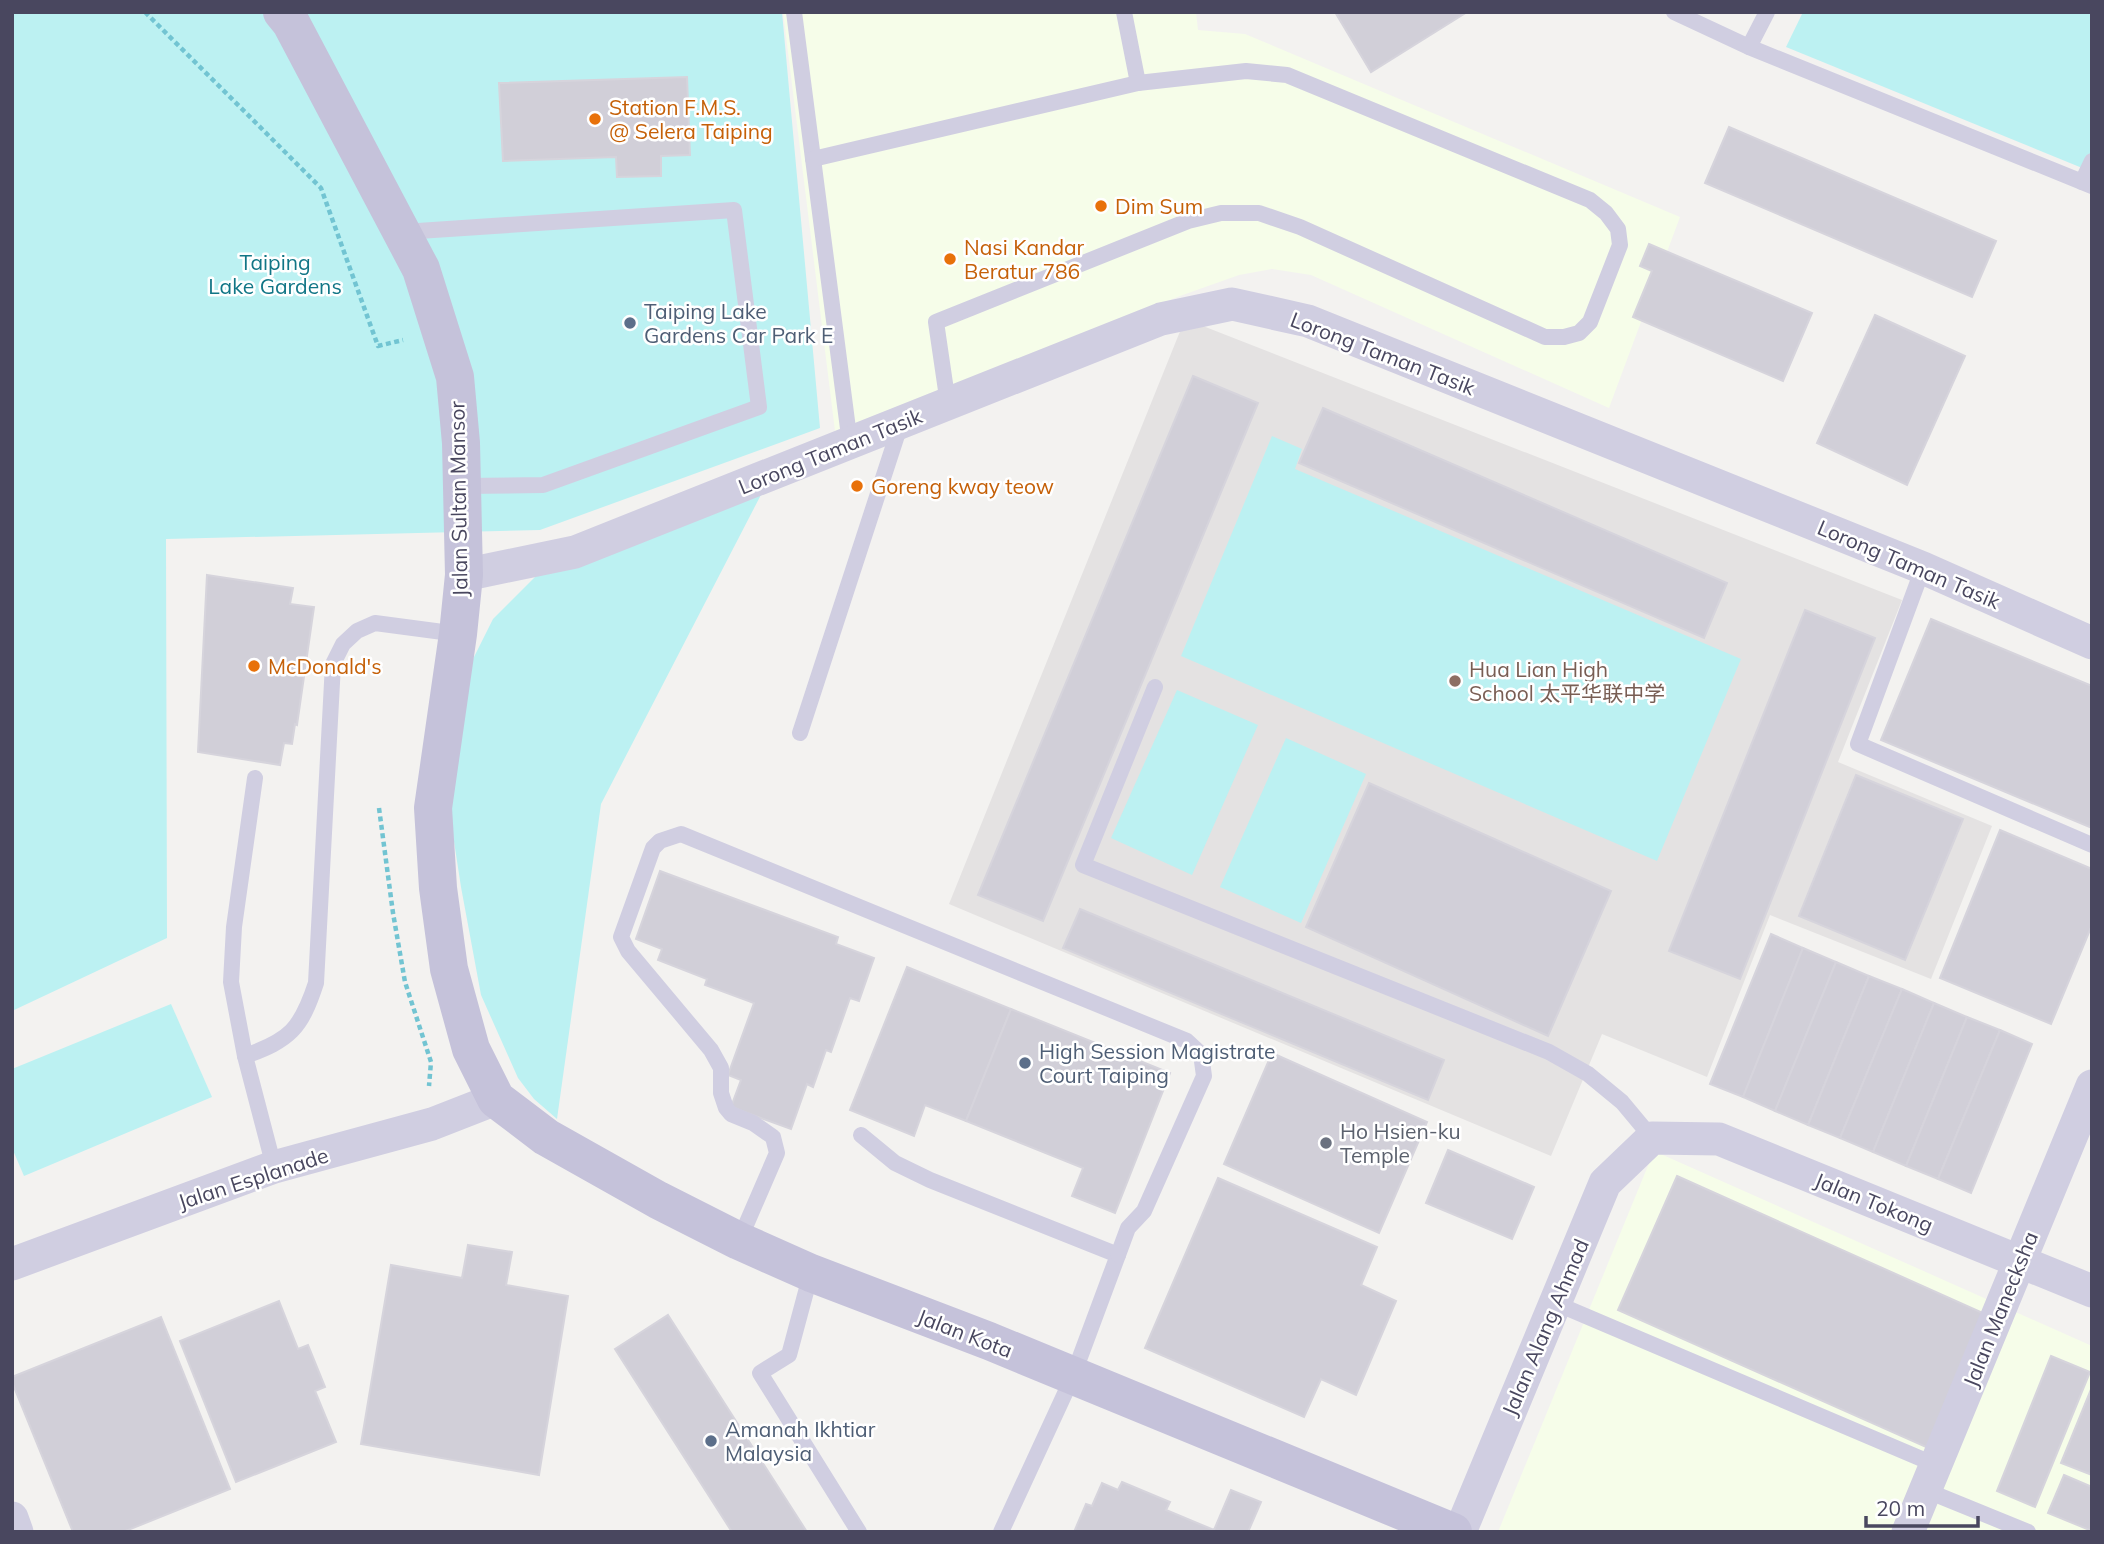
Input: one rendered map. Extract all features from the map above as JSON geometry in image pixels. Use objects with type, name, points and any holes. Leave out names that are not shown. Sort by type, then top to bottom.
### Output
[{"type":"main road","name":"Jalan Sultan Mansor","points":[[293,16],[421,269],[455,377],[461,443],[464,575],[433,808],[438,888],[449,969],[471,1049],[496,1099]]},
{"type":"main road","name":"Jalan Kota","points":[[496,1099],[546,1137],[658,1200],[739,1241],[811,1273],[1073,1376],[1453,1532]]},
{"type":"street","name":"Lorong Taman Tasik","points":[[464,575],[575,552],[1161,319],[1232,303],[1308,321],[1923,568],[2092,643]]},
{"type":"street","name":"Jalan Manecksha","points":[[1908,1532],[2092,1086]]},
{"type":"street","name":"Jalan Esplanade","points":[[12,1264],[274,1167],[432,1124],[496,1099]]},
{"type":"street","name":"Jalan Tokong","points":[[1652,1138],[1719,1139],[2092,1291]]},
{"type":"street","name":"Jalan Alang Ahmad","points":[[1460,1532],[1605,1183],[1652,1138]]},
{"type":"street","points":[[12,1518],[17,1532]]},
{"type":"lane","points":[[794,12],[850,444]]},
{"type":"lane","points":[[1124,12],[1138,83]]},
{"type":"lane","points":[[1674,12],[1749,47],[2087,184],[2092,161]]},
{"type":"lane","points":[[1749,47],[1767,12]]},
{"type":"lane","points":[[813,159],[1138,83],[1246,71],[1287,75],[1590,200],[1606,213],[1618,229],[1620,245],[1590,322],[1579,333],[1564,337],[1545,337],[1300,227],[1259,213],[1222,213],[1188,221],[936,322],[948,404]]},
{"type":"lane","points":[[402,232],[734,210],[759,407],[543,485],[462,486]]},
{"type":"lane","points":[[800,733],[901,423]]},
{"type":"lane","points":[[1923,568],[1858,744],[2092,845]]},
{"type":"lane","points":[[245,1056],[274,1045],[293,1031],[308,1008],[316,983],[334,664],[343,644],[357,631],[375,622],[458,634]]},
{"type":"lane","points":[[1155,687],[1083,865],[1549,1052],[1588,1074],[1622,1102],[1652,1138]]},
{"type":"lane","points":[[255,778],[234,927],[231,982],[245,1056],[274,1167]]},
{"type":"lane","points":[[739,1241],[778,1153],[772,1137],[753,1123],[731,1114],[726,1108],[721,1093],[721,1068],[711,1050],[628,951],[621,937],[653,848],[660,841],[681,834],[1187,1041],[1201,1054],[1204,1076],[1144,1211],[1128,1228],[1073,1376],[1001,1532]]},
{"type":"lane","points":[[861,1135],[895,1163],[930,1180],[1118,1255]]},
{"type":"lane","points":[[811,1273],[789,1355],[760,1373],[859,1532]]},
{"type":"lane","points":[[1555,1303],[1931,1477],[2028,1532]]},
{"type":"path","points":[[145,12],[321,188],[378,346],[441,330]]},
{"type":"path","points":[[379,808],[405,982],[431,1062],[429,1086]]},
{"type":"shaded area","points":[[783,12],[1196,12],[1198,30],[1245,34],[1680,217],[1609,408],[1311,275],[1272,269],[1239,275],[1180,296],[835,431]]},
{"type":"shaded area","name":"Hua Lian High School 太平华联中学","points":[[1185,319],[1902,600],[1838,762],[1992,826],[1931,979],[1770,915],[1707,1077],[1602,1034],[1551,1156],[949,904]]},
{"type":"shaded area","points":[[1654,1151],[2092,1346],[2092,1532],[1498,1532]]},
{"type":"green space","name":"Taiping Lake Gardens","points":[[12,12],[782,12],[820,428],[540,530],[166,539],[167,938],[12,1011]]},
{"type":"green space","points":[[1803,12],[2092,12],[2092,172],[1786,47]]},
{"type":"green space","points":[[1272,436],[1302,449],[1295,469],[1741,659],[1657,861],[1181,656]]},
{"type":"green space","points":[[765,487],[601,804],[557,1119],[534,1099],[518,1078],[481,995],[447,796],[462,681],[493,619],[536,576]]},
{"type":"green space","points":[[1177,690],[1258,725],[1192,875],[1111,838]]},
{"type":"green space","points":[[1286,738],[1366,774],[1301,923],[1220,887]]},
{"type":"green space","points":[[171,1004],[212,1097],[24,1176],[12,1148],[12,1069]]},
{"type":"building","points":[[1335,12],[1467,12],[1371,72]]},
{"type":"building","name":"Station F.M.S. @ Selera Taiping","points":[[687,77],[690,155],[661,156],[661,176],[617,177],[616,157],[503,161],[499,83]]},
{"type":"building","points":[[1729,127],[1996,241],[1972,297],[1705,183]]},
{"type":"building","points":[[1649,244],[1812,313],[1783,381],[1633,317],[1652,271],[1640,266]]},
{"type":"building","points":[[1875,315],[1965,356],[1907,485],[1817,443]]},
{"type":"building","points":[[1193,376],[1258,403],[1043,921],[978,895]]},
{"type":"building","points":[[1323,408],[1727,583],[1704,638],[1299,463]]},
{"type":"building","name":"McDonald's","points":[[207,575],[293,588],[290,604],[314,607],[297,725],[295,724],[292,744],[284,743],[280,765],[198,752]]},
{"type":"building","points":[[1805,610],[1875,638],[1740,979],[1669,951]]},
{"type":"building","points":[[1931,619],[2092,686],[2092,828],[1881,740]]},
{"type":"building","points":[[1856,775],[1963,819],[1905,960],[1799,916]]},
{"type":"building","points":[[1369,783],[1611,891],[1548,1036],[1306,927]]},
{"type":"building","points":[[2000,830],[2092,869],[2092,925],[2051,1024],[1940,978]]},
{"type":"building","points":[[660,871],[838,937],[836,944],[874,958],[859,1001],[850,998],[831,1052],[826,1050],[813,1087],[807,1084],[791,1129],[731,1107],[741,1080],[728,1075],[754,1003],[705,985],[707,979],[658,960],[662,949],[636,939]]},
{"type":"building","points":[[1080,909],[1444,1060],[1428,1100],[1063,948]]},
{"type":"building","points":[[1771,934],[1803,948],[1743,1097],[1710,1084]]},
{"type":"building","points":[[1803,948],[1836,962],[1775,1111],[1743,1097]]},
{"type":"building","points":[[1836,962],[1869,976],[1808,1125],[1775,1111]]},
{"type":"building","points":[[907,967],[1011,1009],[966,1121],[925,1105],[914,1136],[850,1110]]},
{"type":"building","points":[[1869,976],[1902,989],[1840,1138],[1808,1125]]},
{"type":"building","points":[[1902,989],[1934,1003],[1873,1152],[1840,1138]]},
{"type":"building","points":[[1934,1003],[1967,1017],[1906,1166],[1873,1152]]},
{"type":"building","points":[[1011,1009],[1170,1073],[1115,1213],[1072,1196],[1083,1168],[966,1121]]},
{"type":"building","points":[[1967,1017],[2000,1030],[1938,1179],[1906,1166]]},
{"type":"building","points":[[2000,1030],[2032,1044],[1971,1193],[1938,1179]]},
{"type":"building","name":"Ho Hsien-ku Temple","points":[[1272,1053],[1427,1122],[1379,1233],[1224,1164]]},
{"type":"building","points":[[1448,1150],[1534,1187],[1512,1239],[1426,1203]]},
{"type":"building","points":[[1677,1176],[1994,1318],[1935,1451],[1618,1310]]},
{"type":"building","points":[[1218,1178],[1377,1247],[1361,1285],[1396,1301],[1356,1395],[1321,1379],[1304,1417],[1145,1348]]},
{"type":"building","points":[[468,1245],[512,1252],[506,1285],[568,1296],[539,1475],[361,1444],[391,1265],[462,1278]]},
{"type":"building","points":[[279,1301],[298,1349],[308,1345],[325,1387],[315,1391],[336,1442],[236,1482],[180,1341]]},
{"type":"building","name":"Amanah Ikhtiar Malaysia","points":[[668,1315],[807,1532],[732,1532],[615,1349]]},
{"type":"building","points":[[161,1317],[230,1489],[123,1532],[73,1532],[12,1377]]},
{"type":"building","points":[[2051,1356],[2090,1372],[2035,1507],[1997,1491]]},
{"type":"building","points":[[2092,1387],[2092,1475],[2061,1463]]},
{"type":"building","points":[[2064,1475],[2092,1487],[2092,1531],[2048,1513]]},
{"type":"building","points":[[1122,1482],[1170,1502],[1166,1510],[1214,1530],[1231,1490],[1261,1502],[1248,1532],[1074,1532],[1086,1504],[1092,1506],[1102,1483],[1118,1490]]},
{"type":"place","name":"Station F.M.S. @ Selera Taiping","points":[[595,119]]},
{"type":"place","name":"Dim Sum","points":[[1101,206]]},
{"type":"place","name":"Nasi Kandar Beratur 786","points":[[950,259]]},
{"type":"place","name":"Taiping Lake Gardens Car Park E","points":[[630,323]]},
{"type":"place","name":"Goreng kway teow","points":[[857,486]]},
{"type":"place","name":"McDonald's","points":[[254,666]]},
{"type":"place","name":"Hua Lian High School 太平华联中学","points":[[1455,681]]},
{"type":"place","name":"High Session Magistrate Court Taiping","points":[[1025,1063]]},
{"type":"place","name":"Ho Hsien-ku Temple","points":[[1326,1143]]},
{"type":"place","name":"Amanah Ikhtiar Malaysia","points":[[711,1441]]}]
